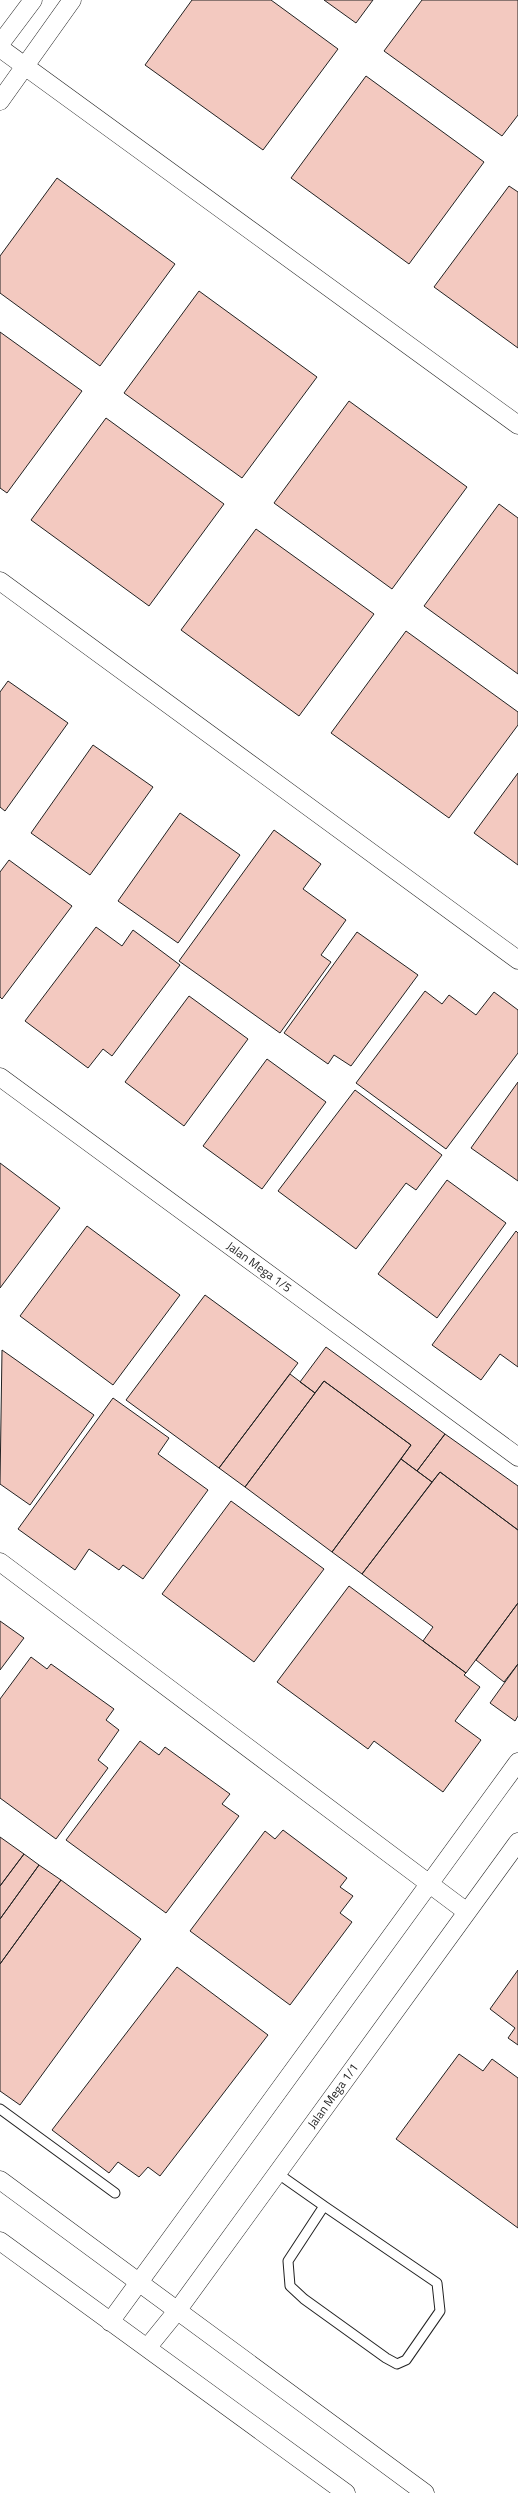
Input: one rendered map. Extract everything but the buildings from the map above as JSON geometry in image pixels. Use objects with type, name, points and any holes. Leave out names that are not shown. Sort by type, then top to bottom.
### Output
[{"type":"street","points":[[0,44],[33,0]]},
{"type":"street","points":[[0,101],[72,0]]},
{"type":"street","points":[[0,48],[24,68],[518,425]]},
{"type":"street","points":[[0,581],[518,960]]},
{"type":"street","name":"Jalan Mega 1/5","points":[[0,1078],[518,1457]]},
{"type":"street","points":[[0,1562],[467,1912]]},
{"type":"street","points":[[110,2322],[518,1762]]},
{"type":"street","name":"Jalan Mega 1/1","points":[[147,2348],[177,2311],[467,1912],[516,1849]]},
{"type":"street","points":[[0,2180],[425,2493]]},
{"type":"street","points":[[0,2241],[346,2493]]},
{"type":"lane","points":[[0,2109],[115,2193]]},
{"type":"lane","points":[[277,2173],[437,2283],[440,2311],[406,2360],[397,2364],[386,2358],[304,2299],[290,2286],[288,2261],[324,2206]]}]
